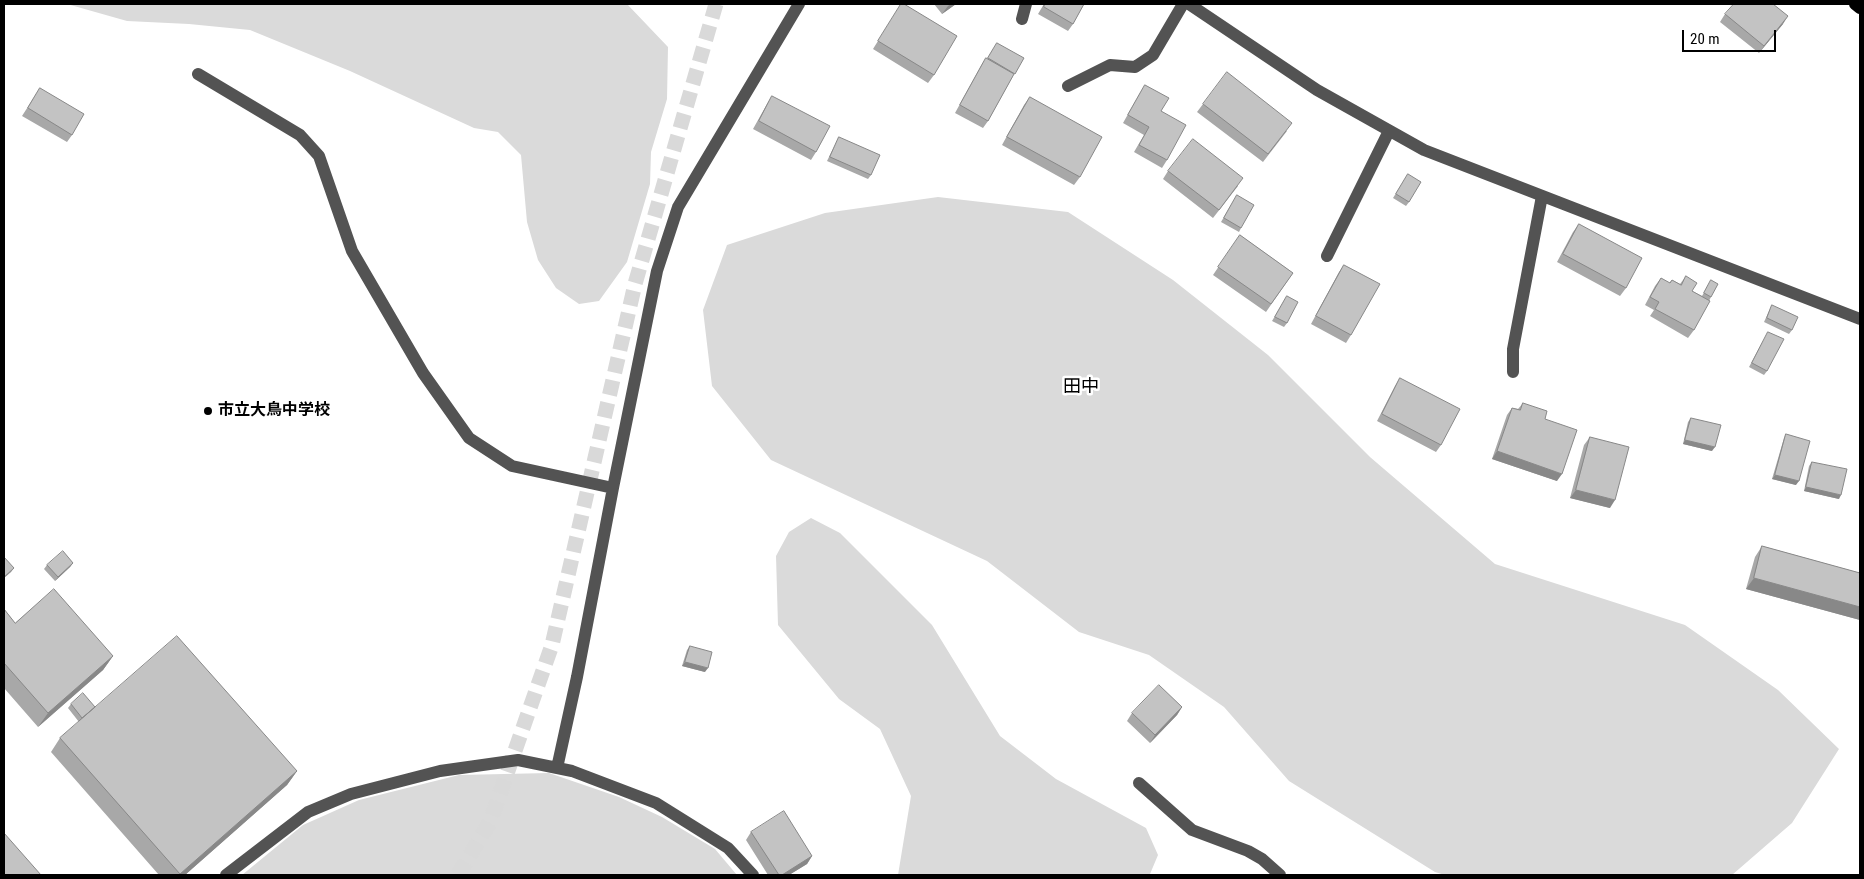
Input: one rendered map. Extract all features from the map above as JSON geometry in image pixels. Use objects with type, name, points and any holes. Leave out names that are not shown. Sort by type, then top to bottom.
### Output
[{"type":"main road","points":[[1855,4],[1860,8]]},
{"type":"street","points":[[557,768],[658,271],[678,207],[799,4]]},
{"type":"street","points":[[1022,19],[1026,4]]},
{"type":"street","points":[[1068,86],[1110,65],[1136,67],[1152,56],[1183,4]]},
{"type":"street","points":[[1189,4],[1317,90],[1424,150],[1860,319]]},
{"type":"street","points":[[198,74],[300,135],[319,156],[352,251],[423,373],[469,438],[512,466],[613,488]]},
{"type":"street","points":[[1327,256],[1389,131]]},
{"type":"street","points":[[1513,372],[1513,349],[1542,196]]},
{"type":"street","points":[[226,875],[308,812],[351,794],[440,771],[518,760],[572,771],[656,803],[728,848],[753,875]]},
{"type":"street","points":[[1138,783],[1192,830],[1248,850],[1262,858],[1280,875]]},
{"type":"shaded area","points":[[67,4],[627,4],[668,47],[667,99],[651,152],[650,184],[627,262],[599,301],[579,304],[556,288],[538,260],[527,222],[521,155],[498,132],[474,128],[350,71],[250,30],[189,24],[127,21]]},
{"type":"shaded area","points":[[938,197],[1068,212],[1173,280],[1268,355],[1370,457],[1495,564],[1685,625],[1778,690],[1839,749],[1792,823],[1732,875],[1445,875],[1435,872],[1289,781],[1224,707],[1149,655],[1079,632],[987,561],[771,460],[712,386],[703,310],[727,245],[825,213]]},
{"type":"shaded area","points":[[811,518],[840,533],[932,625],[1000,736],[1056,779],[1146,828],[1158,855],[1150,874],[898,875],[911,796],[880,729],[839,699],[778,625],[776,556],[789,532]]},
{"type":"shaded area","points":[[549,773],[619,797],[662,817],[715,849],[737,875],[242,875],[303,825],[359,800],[459,775]]},
{"type":"building","points":[[901,4],[957,36],[934,75],[878,41]]},
{"type":"building","points":[[1045,4],[1084,4],[1073,24],[1044,7]]},
{"type":"building","points":[[1734,4],[1773,4],[1788,16],[1764,46],[1725,14]]},
{"type":"building","points":[[997,43],[1024,58],[1015,74],[988,58]]},
{"type":"building","points":[[986,58],[1014,74],[988,121],[960,105]]},
{"type":"building","points":[[1227,72],[1292,123],[1268,154],[1203,104]]},
{"type":"building","points":[[1145,85],[1169,98],[1161,111],[1186,125],[1167,160],[1139,145],[1149,127],[1128,115]]},
{"type":"building","points":[[40,88],[84,114],[72,135],[28,108]]},
{"type":"building","points":[[772,96],[830,126],[816,152],[759,121]]},
{"type":"building","points":[[1030,97],[1102,137],[1080,177],[1007,137]]},
{"type":"building","points":[[839,137],[880,155],[871,175],[830,157]]},
{"type":"building","points":[[1193,139],[1243,178],[1219,210],[1168,171]]},
{"type":"building","points":[[1408,174],[1421,182],[1409,202],[1396,194]]},
{"type":"building","points":[[1237,195],[1254,205],[1241,228],[1224,218]]},
{"type":"building","points":[[1579,224],[1642,258],[1626,288],[1563,254]]},
{"type":"building","points":[[1240,235],[1293,273],[1271,304],[1218,267]]},
{"type":"building","points":[[1344,265],[1380,284],[1351,335],[1316,316]]},
{"type":"building","points":[[1686,276],[1697,283],[1692,291],[1710,301],[1694,330],[1655,309],[1659,302],[1650,297],[1661,278],[1670,283],[1672,280],[1681,285]]},
{"type":"building","points":[[1711,280],[1718,284],[1711,297],[1704,293]]},
{"type":"building","points":[[1287,296],[1298,302],[1287,323],[1275,317]]},
{"type":"building","points":[[1772,305],[1798,317],[1792,330],[1767,318]]},
{"type":"building","points":[[1768,332],[1784,339],[1767,371],[1752,363]]},
{"type":"building","points":[[1400,378],[1460,409],[1441,445],[1382,414]]},
{"type":"building","points":[[1523,403],[1547,411],[1545,419],[1577,430],[1562,474],[1497,451],[1512,408],[1520,410]]},
{"type":"building","points":[[1691,418],[1721,425],[1715,447],[1685,440]]},
{"type":"building","points":[[1786,434],[1810,441],[1799,481],[1775,475]]},
{"type":"building","points":[[1590,437],[1629,447],[1615,500],[1576,490]]},
{"type":"building","points":[[1812,462],[1847,469],[1841,495],[1806,487]]},
{"type":"building","points":[[1762,546],[1860,573],[1860,607],[1754,578]]},
{"type":"building","points":[[63,551],[73,563],[58,577],[47,565]]},
{"type":"building","points":[[4,557],[14,568],[4,577]]},
{"type":"building","points":[[54,589],[113,656],[48,713],[4,663],[4,609],[15,623]]},
{"type":"building","points":[[177,636],[297,771],[180,874],[60,738]]},
{"type":"building","points":[[690,646],[712,652],[708,668],[685,662]]},
{"type":"building","points":[[1159,685],[1182,707],[1155,735],[1132,713]]},
{"type":"building","points":[[83,693],[95,707],[82,718],[71,704]]},
{"type":"building","points":[[784,811],[812,856],[779,875],[751,832]]},
{"type":"building","points":[[4,833],[41,875],[4,875]]},
{"type":"tunnel","points":[[458,875],[490,822],[552,645],[635,284],[716,4]]},
{"type":"place","name":"市立大鳥中学校","points":[[208,411]]},
{"type":"district","name":"田中","points":[[1081,387]]}]
